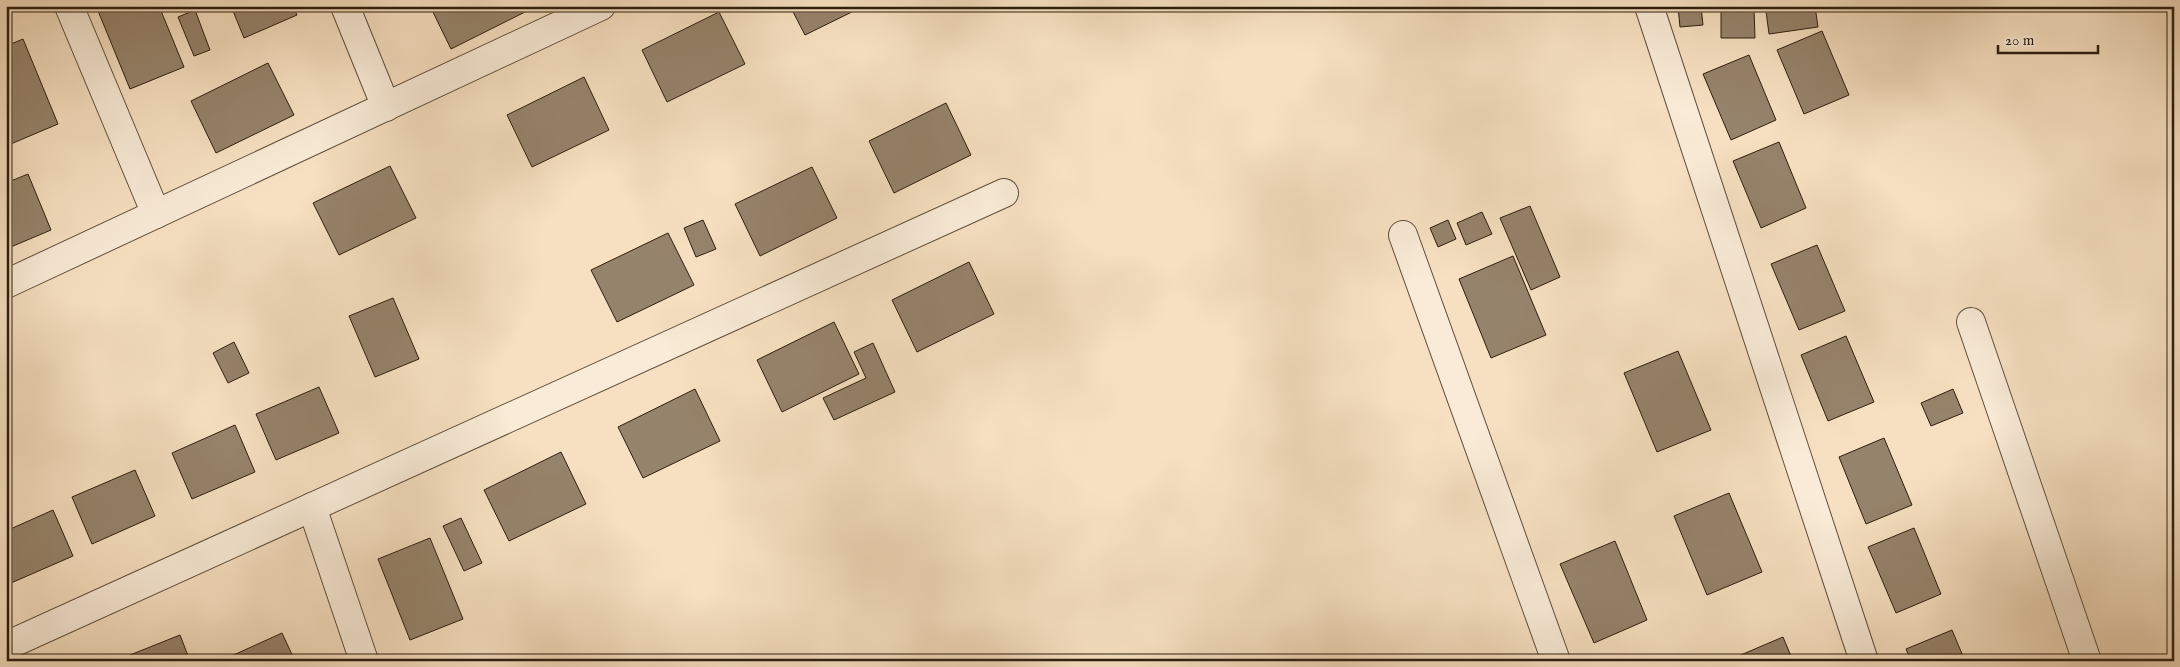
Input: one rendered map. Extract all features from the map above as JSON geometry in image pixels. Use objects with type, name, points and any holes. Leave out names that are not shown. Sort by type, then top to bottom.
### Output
[{"type":"street","points":[[69,6],[156,214]]},
{"type":"street","points":[[345,6],[386,107]]},
{"type":"street","points":[[6,284],[601,6]]},
{"type":"street","points":[[1649,6],[1864,661]]},
{"type":"street","points":[[6,646],[1004,193]]},
{"type":"street","points":[[1403,235],[1556,661]]},
{"type":"street","points":[[1971,322],[2087,661]]},
{"type":"street","points":[[312,507],[364,661]]},
{"type":"building","points":[[96,6],[159,6],[184,67],[130,89]]},
{"type":"building","points":[[231,6],[293,6],[297,15],[244,38]]},
{"type":"building","points":[[430,6],[525,6],[527,11],[451,49]]},
{"type":"building","points":[[790,6],[864,6],[805,35]]},
{"type":"building","points":[[1701,6],[1703,25],[1680,27],[1678,7]]},
{"type":"building","points":[[1800,6],[1815,6],[1818,27],[1769,34],[1766,11]]},
{"type":"building","points":[[1721,8],[1754,8],[1755,38],[1721,38]]},
{"type":"building","points":[[195,10],[210,50],[194,56],[178,17]]},
{"type":"building","points":[[719,12],[745,64],[667,102],[642,50]]},
{"type":"building","points":[[1822,31],[1849,95],[1804,114],[1777,50]]},
{"type":"building","points":[[23,39],[58,124],[6,146],[6,46]]},
{"type":"building","points":[[1749,55],[1776,120],[1731,140],[1703,74]]},
{"type":"building","points":[[268,63],[294,115],[216,153],[191,101]]},
{"type":"building","points":[[584,77],[609,130],[532,167],[507,115]]},
{"type":"building","points":[[946,103],[971,155],[894,193],[869,141]]},
{"type":"building","points":[[1779,142],[1806,208],[1761,228],[1733,161]]},
{"type":"building","points":[[390,166],[416,218],[339,255],[313,203]]},
{"type":"building","points":[[812,167],[837,218],[760,256],[735,204]]},
{"type":"building","points":[[28,174],[51,230],[6,249],[6,183]]},
{"type":"building","points":[[1530,206],[1560,277],[1531,290],[1500,218]]},
{"type":"building","points":[[1482,212],[1492,234],[1466,245],[1457,223]]},
{"type":"building","points":[[703,220],[716,249],[696,257],[684,228]]},
{"type":"building","points":[[1448,220],[1456,239],[1438,247],[1430,228]]},
{"type":"building","points":[[668,233],[694,285],[617,322],[591,270]]},
{"type":"building","points":[[1817,245],[1845,311],[1799,330],[1771,264]]},
{"type":"building","points":[[1513,256],[1546,335],[1491,358],[1459,279]]},
{"type":"building","points":[[969,262],[994,314],[917,352],[892,300]]},
{"type":"building","points":[[393,298],[419,359],[375,377],[349,316]]},
{"type":"building","points":[[834,322],[859,374],[782,412],[757,360]]},
{"type":"building","points":[[1846,336],[1874,402],[1828,421],[1801,355]]},
{"type":"building","points":[[234,342],[249,373],[228,383],[213,353]]},
{"type":"building","points":[[873,343],[895,392],[834,420],[823,398],[866,378],[854,352]]},
{"type":"building","points":[[1678,351],[1711,430],[1657,452],[1624,373]]},
{"type":"building","points":[[319,387],[339,433],[276,460],[256,414]]},
{"type":"building","points":[[695,389],[720,441],[643,478],[618,427]]},
{"type":"building","points":[[1953,389],[1963,413],[1931,426],[1921,403]]},
{"type":"building","points":[[235,425],[255,472],[192,499],[172,453]]},
{"type":"building","points":[[1884,438],[1912,505],[1866,524],[1839,457]]},
{"type":"building","points":[[561,452],[586,504],[509,541],[484,490]]},
{"type":"building","points":[[135,470],[155,516],[92,544],[72,497]]},
{"type":"building","points":[[1729,493],[1762,572],[1707,595],[1674,516]]},
{"type":"building","points":[[53,510],[73,556],[11,583],[6,572],[6,531]]},
{"type":"building","points":[[461,518],[482,563],[464,571],[443,526]]},
{"type":"building","points":[[1914,528],[1941,594],[1896,613],[1868,547]]},
{"type":"building","points":[[430,538],[463,619],[410,640],[378,559]]},
{"type":"building","points":[[1615,541],[1647,620],[1594,643],[1560,564]]},
{"type":"building","points":[[1952,630],[1965,661],[1911,661],[1906,649]]},
{"type":"building","points":[[282,633],[295,661],[228,661],[227,658]]},
{"type":"building","points":[[180,635],[190,661],[115,661]]},
{"type":"building","points":[[1783,637],[1793,661],[1729,661],[1729,660]]}]
